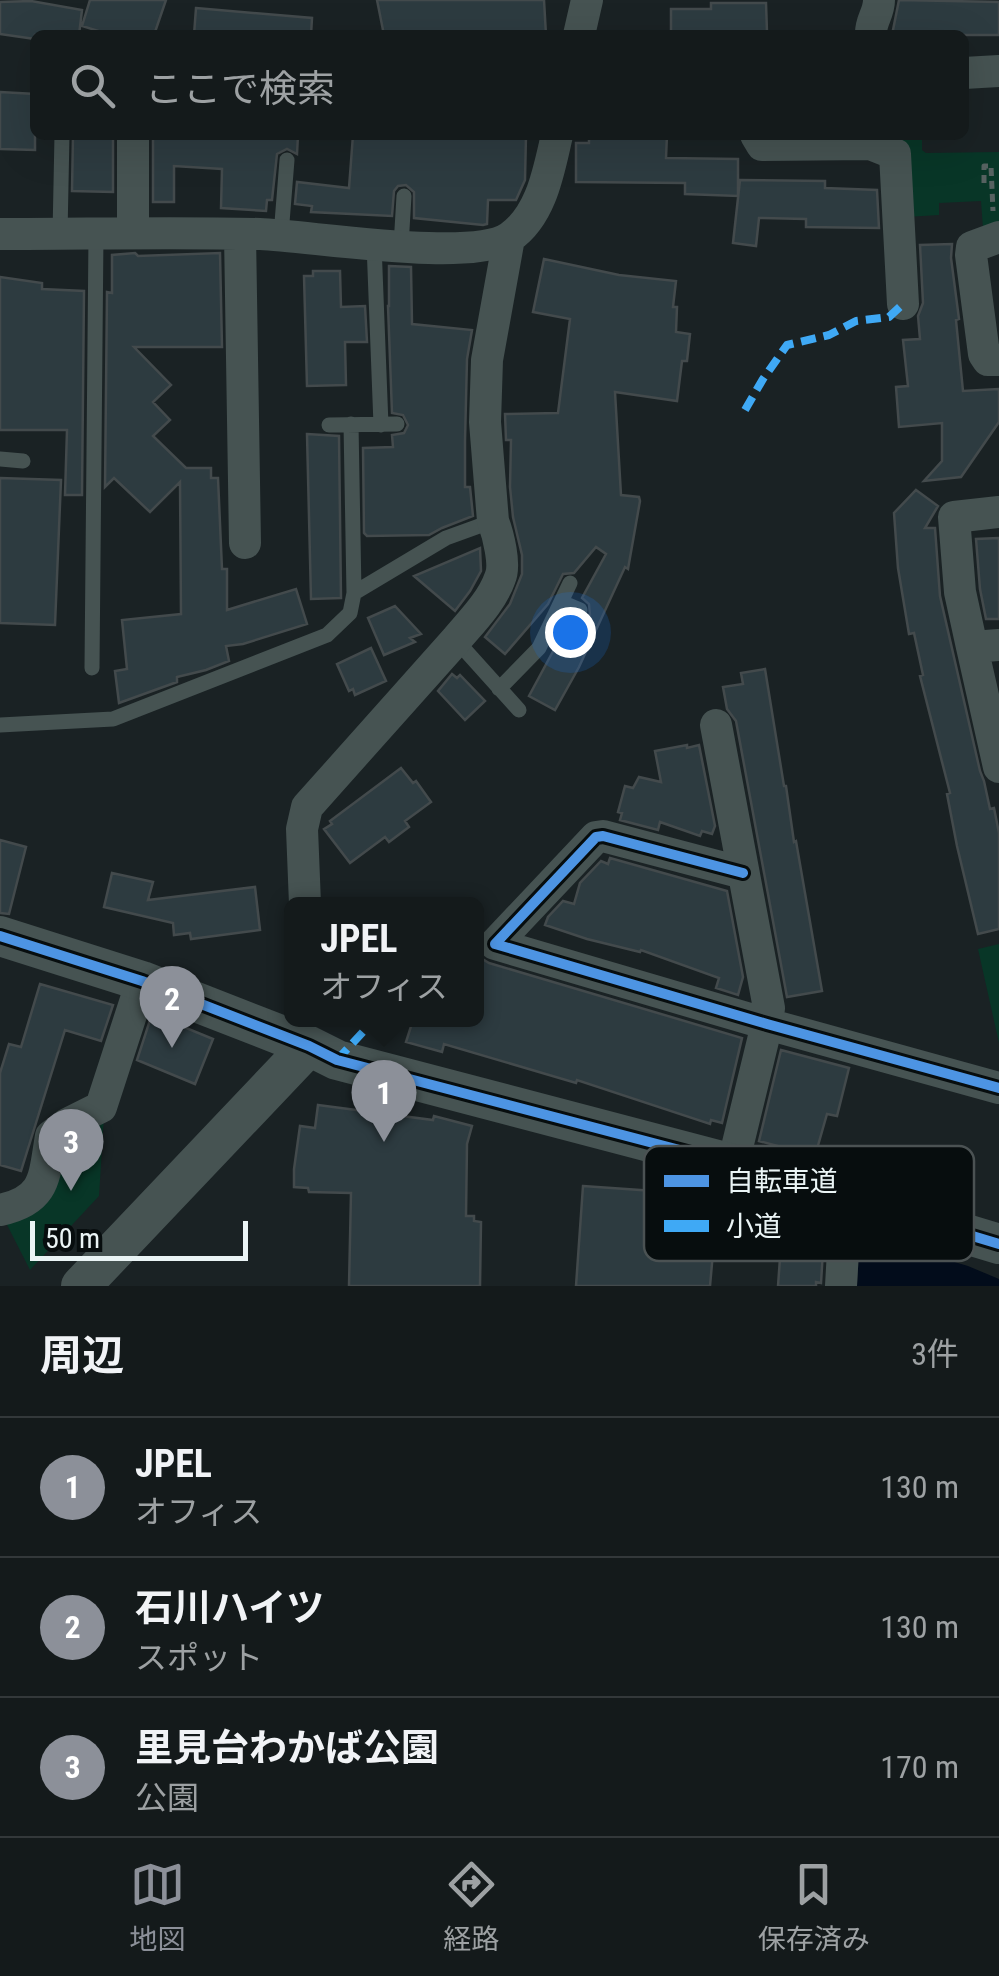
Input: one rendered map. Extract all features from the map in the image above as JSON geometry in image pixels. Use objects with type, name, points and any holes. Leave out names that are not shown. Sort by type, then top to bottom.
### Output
[{"type":"street","points":[[580,30],[587,0]]},
{"type":"street","points":[[870,30],[879,0]]},
{"type":"street","points":[[969,73],[999,71]]},
{"type":"street","points":[[132,234],[133,140]]},
{"type":"street","points":[[0,234],[281,235],[388,245],[484,246],[509,238],[537,203],[556,140]]},
{"type":"street","points":[[759,140],[762,145],[870,140],[896,154],[903,304]]},
{"type":"street","points":[[240,234],[236,370],[253,530]]},
{"type":"street","points":[[305,897],[302,829],[307,807],[456,640],[502,575],[485,422],[486,360],[509,238]]},
{"type":"street","points":[[996,238],[972,247],[972,255],[984,354],[988,360],[999,360]]},
{"type":"street","points":[[999,512],[954,518],[960,592],[986,646],[999,767]]},
{"type":"street","points":[[716,725],[768,1008],[768,1024],[738,1146]]},
{"type":"street","points":[[743,873],[596,837],[495,944],[999,1088]]},
{"type":"street","points":[[0,936],[284,1024]]},
{"type":"street","points":[[0,1210],[32,1197],[42,1184],[51,1136],[101,1107],[142,980]]},
{"type":"street","points":[[81,1286],[310,1032],[337,1060],[664,1146]]},
{"type":"street","points":[[974,1236],[999,1244]]},
{"type":"street","points":[[841,1286],[842,1261]]},
{"type":"lane","points":[[60,234],[62,140]]},
{"type":"lane","points":[[281,235],[287,160]]},
{"type":"lane","points":[[330,424],[389,424],[388,245],[404,196]]},
{"type":"lane","points":[[92,668],[96,234]]},
{"type":"lane","points":[[0,725],[113,719],[328,636],[350,613],[354,593],[351,424]]},
{"type":"lane","points":[[0,459],[23,461]]},
{"type":"lane","points":[[354,593],[446,538],[493,521]]},
{"type":"lane","points":[[499,689],[539,648],[570,583]]},
{"type":"lane","points":[[561,602],[580,610]]},
{"type":"lane","points":[[456,640],[518,710]]},
{"type":"path","points":[[984,184],[984,166],[991,166],[996,238]]},
{"type":"green space","points":[[879,140],[922,140],[926,153],[999,152],[999,224],[983,228],[981,201],[939,203],[939,215],[906,217]]},
{"type":"green space","points":[[999,944],[999,1043],[978,949]]},
{"type":"green space","points":[[104,1116],[99,1196],[30,1270],[1,1213],[34,1200],[54,1136]]},
{"type":"water","points":[[858,1261],[951,1261],[999,1279],[999,1286],[857,1286]]},
{"type":"building","points":[[90,0],[166,0],[156,30],[95,30],[82,26]]},
{"type":"building","points":[[377,0],[544,0],[546,30],[383,30]]},
{"type":"building","points":[[899,0],[999,2],[999,35],[969,35],[969,30],[893,30]]},
{"type":"building","points":[[31,1],[82,10],[80,30],[30,30],[30,38],[0,34],[0,2]]},
{"type":"building","points":[[711,3],[766,3],[767,30],[671,30],[671,9],[711,9]]},
{"type":"building","points":[[196,8],[312,18],[311,30],[194,30]]},
{"type":"building","points":[[0,92],[30,94],[30,140],[35,140],[35,150],[0,149]]},
{"type":"building","points":[[73,140],[113,140],[113,192],[72,191]]},
{"type":"building","points":[[153,140],[298,140],[297,154],[287,149],[277,154],[272,200],[267,200],[266,211],[221,208],[222,169],[174,166],[174,202],[153,202]]},
{"type":"building","points":[[353,140],[526,140],[525,180],[516,200],[488,200],[487,224],[414,218],[414,192],[406,185],[394,191],[392,216],[311,212],[312,206],[295,204],[297,182],[349,188]]},
{"type":"building","points":[[667,140],[666,158],[738,159],[738,196],[685,194],[685,183],[576,182],[576,143]]},
{"type":"building","points":[[740,180],[825,181],[825,188],[877,190],[879,228],[806,227],[806,219],[759,218],[756,246],[733,243]]},
{"type":"building","points":[[952,244],[963,391],[999,389],[999,422],[961,477],[924,481],[942,461],[942,423],[899,427],[896,387],[908,386],[903,340],[920,339],[920,245]]},
{"type":"building","points":[[220,253],[222,347],[134,347],[171,385],[153,402],[170,420],[153,436],[186,468],[211,468],[211,478],[218,478],[227,610],[296,589],[307,624],[226,646],[229,661],[177,677],[177,682],[119,703],[115,671],[127,669],[122,620],[181,614],[180,482],[150,512],[114,478],[105,487],[107,292],[112,293],[112,255]]},
{"type":"building","points":[[544,259],[619,275],[676,281],[676,332],[690,334],[677,401],[615,392],[621,495],[639,497],[640,501],[628,569],[625,567],[555,710],[529,696],[571,618],[582,621],[590,615],[589,604],[582,598],[606,554],[596,547],[574,573],[563,574],[548,604],[505,654],[485,637],[510,604],[522,574],[510,487],[511,440],[506,440],[505,414],[558,413],[570,319],[533,312]]},
{"type":"building","points":[[389,266],[411,267],[412,324],[472,330],[467,359],[465,487],[470,487],[473,516],[429,535],[364,533],[363,448],[393,447],[392,435],[404,433],[408,425],[403,415],[392,413]]},
{"type":"building","points":[[313,271],[340,271],[341,307],[365,306],[367,342],[345,342],[346,385],[307,386],[304,276],[313,276]]},
{"type":"building","points":[[0,277],[42,283],[42,289],[84,291],[82,495],[65,495],[67,430],[0,430]]},
{"type":"building","points":[[307,434],[339,436],[341,598],[311,599]]},
{"type":"building","points":[[0,478],[61,480],[55,625],[0,623]]},
{"type":"building","points":[[916,490],[938,506],[925,528],[935,528],[940,596],[980,771],[999,833],[999,929],[978,934],[957,846],[947,794],[950,793],[920,676],[923,675],[914,633],[909,634],[898,568],[894,513]]},
{"type":"building","points":[[999,538],[999,619],[986,619],[976,539]]},
{"type":"building","points":[[480,548],[481,571],[455,611],[414,576]]},
{"type":"building","points":[[395,606],[421,634],[410,638],[415,642],[384,655],[368,618]]},
{"type":"building","points":[[371,648],[386,681],[355,695],[353,689],[349,691],[337,664]]},
{"type":"building","points":[[765,669],[822,991],[787,997],[736,721],[727,709],[723,687],[743,684],[741,673]]},
{"type":"building","points":[[452,674],[457,678],[460,675],[485,701],[465,720],[438,691]]},
{"type":"building","points":[[699,745],[715,826],[712,834],[702,831],[700,836],[660,822],[658,830],[620,820],[622,813],[618,812],[625,786],[633,788],[639,777],[661,782],[655,751]]},
{"type":"building","points":[[401,768],[431,802],[405,821],[409,827],[389,842],[385,837],[350,863],[324,829]]},
{"type":"building","points":[[0,840],[26,847],[9,914],[0,913]]},
{"type":"building","points":[[610,858],[727,891],[743,977],[738,995],[716,988],[719,978],[641,950],[545,925],[563,901],[574,904],[580,883],[601,861],[608,864]]},
{"type":"building","points":[[112,873],[153,882],[148,900],[255,887],[260,930],[191,939],[190,933],[174,935],[173,923],[104,907]]},
{"type":"building","points":[[484,960],[742,1038],[722,1123],[711,1120],[710,1124],[577,1080],[576,1083],[444,1044],[442,1052],[406,1042],[411,1027],[484,1027]]},
{"type":"building","points":[[40,984],[113,1005],[101,1041],[65,1030],[21,1171],[0,1165],[0,1073],[9,1044],[21,1047]]},
{"type":"building","points":[[152,1014],[213,1039],[195,1084],[137,1060]]},
{"type":"building","points":[[781,1050],[849,1068],[837,1116],[827,1114],[818,1146],[778,1146],[759,1141]]},
{"type":"building","points":[[318,1105],[433,1120],[434,1116],[472,1126],[467,1144],[466,1216],[481,1222],[480,1286],[349,1286],[351,1193],[309,1192],[308,1188],[294,1187],[300,1126],[315,1128]]},
{"type":"building","points":[[583,1186],[644,1190],[644,1261],[712,1261],[710,1286],[576,1286]]},
{"type":"building","points":[[780,1261],[822,1261],[821,1283],[816,1282],[816,1286],[778,1286]]},
{"type":"marked path","points":[[745,410],[787,345],[829,335],[856,321],[889,317],[903,304]]},
{"type":"marked path","points":[[337,1060],[368,1027]]},
{"type":"cycle path","points":[[743,873],[596,837],[495,944],[999,1088]]},
{"type":"cycle path","points":[[0,936],[142,981],[337,1060],[664,1146]]},
{"type":"cycle path","points":[[974,1236],[999,1244]]},
{"type":"place","name":"石川ハイツ","points":[[172,1048]]},
{"type":"place","name":"JPEL","points":[[384,1142]]},
{"type":"place","name":"里見台わかば公園","points":[[71,1191]]}]
